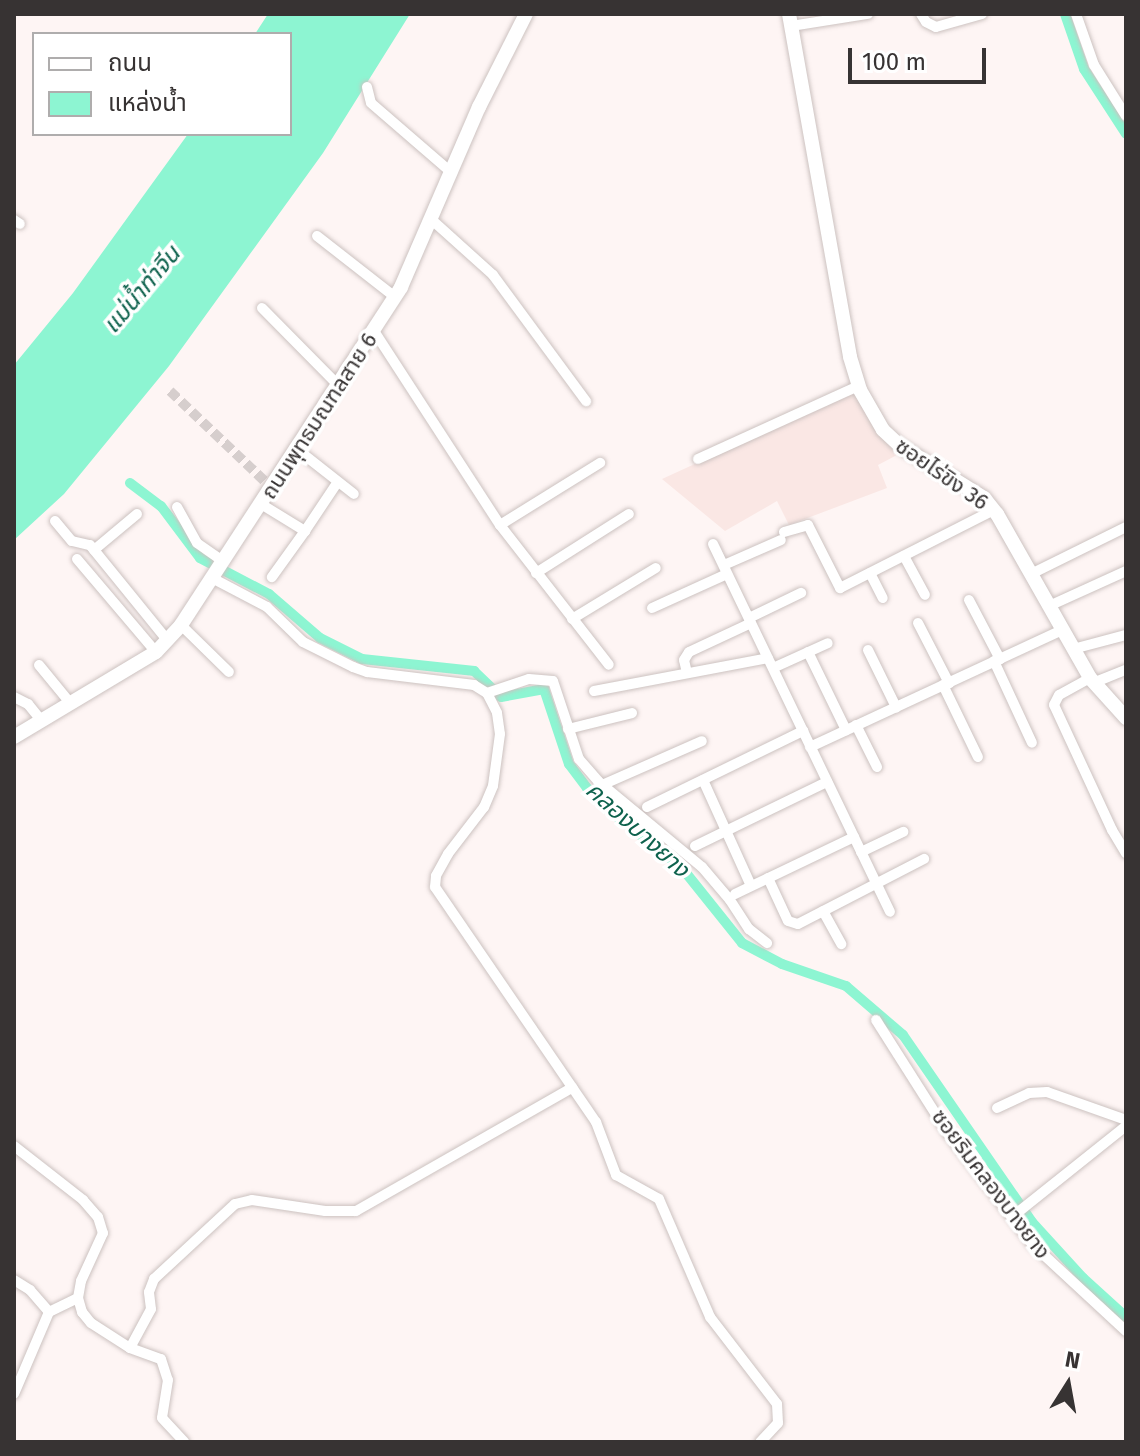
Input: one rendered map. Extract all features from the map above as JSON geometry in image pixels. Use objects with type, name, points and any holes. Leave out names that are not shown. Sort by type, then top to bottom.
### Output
[{"type":"main road","name":"ถนนพุทธมณฑลสาย 6","points":[[14,737],[156,652],[181,625],[395,297],[432,220],[479,107],[526,14]]},
{"type":"main road","name":"ซอยไร่ขิง 36","points":[[790,20],[858,386],[883,430],[899,445],[974,491],[994,510],[1091,681],[1126,718]]},
{"type":"street","points":[[790,20],[868,14]]},
{"type":"street","points":[[921,14],[926,22],[936,27],[982,14]]},
{"type":"street","points":[[1076,14],[1094,65],[1126,114]]},
{"type":"street","points":[[367,87],[371,103],[452,173]]},
{"type":"street","points":[[432,220],[493,275],[586,401]]},
{"type":"street","points":[[317,236],[395,297]]},
{"type":"street","points":[[262,308],[339,386]]},
{"type":"street","points":[[374,331],[500,525],[609,665]]},
{"type":"street","points":[[698,459],[858,386]]},
{"type":"street","points":[[298,450],[354,494]]},
{"type":"street","points":[[500,525],[600,463]]},
{"type":"street","points":[[272,577],[337,483]]},
{"type":"street","points":[[261,504],[305,531]]},
{"type":"street","points":[[177,507],[197,543],[223,561]]},
{"type":"street","points":[[652,608],[782,536],[808,525],[840,588],[994,510]]},
{"type":"street","points":[[94,550],[137,514]]},
{"type":"street","points":[[536,573],[629,514]]},
{"type":"street","points":[[55,521],[72,541],[87,543],[94,550],[168,641]]},
{"type":"street","points":[[1031,574],[1126,527]]},
{"type":"street","points":[[713,544],[890,912]]},
{"type":"street","points":[[904,556],[925,595]]},
{"type":"street","points":[[77,559],[156,652]]},
{"type":"street","points":[[572,619],[656,568]]},
{"type":"street","points":[[1049,606],[1126,571]]},
{"type":"street","points":[[870,573],[883,598]]},
{"type":"street","points":[[212,578],[267,607],[303,642],[367,672],[474,685],[490,692],[540,677],[553,681],[579,759],[602,785],[702,867],[749,929],[767,943]]},
{"type":"street","points":[[687,673],[684,660],[689,652],[801,593]]},
{"type":"street","points":[[969,600],[1032,743]]},
{"type":"street","points":[[918,623],[978,757]]},
{"type":"street","points":[[181,625],[229,672]]},
{"type":"street","points":[[810,747],[1062,630]]},
{"type":"street","points":[[1073,649],[1126,635]]},
{"type":"street","points":[[594,691],[687,673],[770,663],[828,643]]},
{"type":"street","points":[[868,650],[896,707]]},
{"type":"street","points":[[808,652],[877,767]]},
{"type":"street","points":[[39,665],[71,704]]},
{"type":"street","points":[[1126,670],[1059,695],[1054,705],[1112,830],[1126,853]]},
{"type":"street","points":[[490,692],[500,734],[493,786],[484,807],[448,854],[436,876],[435,887],[572,1088],[606,1144],[616,1175],[659,1199],[710,1317],[777,1404],[778,1423],[760,1442]]},
{"type":"street","points":[[14,697],[28,704],[42,721]]},
{"type":"street","points":[[568,729],[632,713]]},
{"type":"street","points":[[647,807],[803,731]]},
{"type":"street","points":[[602,785],[702,741]]},
{"type":"street","points":[[703,780],[751,886]]},
{"type":"street","points":[[695,846],[827,782]]},
{"type":"street","points":[[861,852],[903,832]]},
{"type":"street","points":[[735,894],[854,837]]},
{"type":"street","points":[[768,878],[793,924],[924,859]]},
{"type":"street","points":[[823,911],[841,944]]},
{"type":"street","name":"ซอยริมคลองบางยาง","points":[[876,1020],[947,1132],[1042,1255],[1126,1331]]},
{"type":"street","points":[[130,1348],[151,1309],[149,1292],[154,1279],[235,1204],[252,1200],[325,1211],[356,1211],[572,1088]]},
{"type":"street","points":[[997,1108],[1029,1093],[1047,1092],[1126,1120]]},
{"type":"street","points":[[1014,1216],[1126,1126]]},
{"type":"street","points":[[14,1146],[83,1200],[102,1226],[103,1233],[76,1299],[91,1323],[130,1348],[161,1359],[166,1366],[162,1418],[184,1442]]},
{"type":"street","points":[[14,1280],[54,1310]]},
{"type":"street","points":[[14,1394],[54,1310],[76,1299]]},
{"type":"shaded area","points":[[854,391],[874,428],[897,455],[878,465],[887,488],[789,525],[777,501],[725,531],[662,479]]},
{"type":"water","name":"แม่น้ำท่าจีน","points":[[268,14],[410,14],[323,153],[169,366],[64,494],[14,540],[14,365],[73,293],[187,136],[292,136],[292,32],[256,32]]},
{"type":"waterway","points":[[1065,14],[1084,69],[1126,134]]},
{"type":"waterway","name":"คลองบางยาง","points":[[130,483],[161,506],[200,558],[269,594],[320,638],[362,659],[474,671],[501,697],[544,689],[569,764],[587,788],[606,808],[682,868],[742,943],[782,964],[846,986],[903,1035],[1032,1222],[1083,1278],[1126,1317]]},
{"type":"tunnel","points":[[170,391],[272,488]]}]
